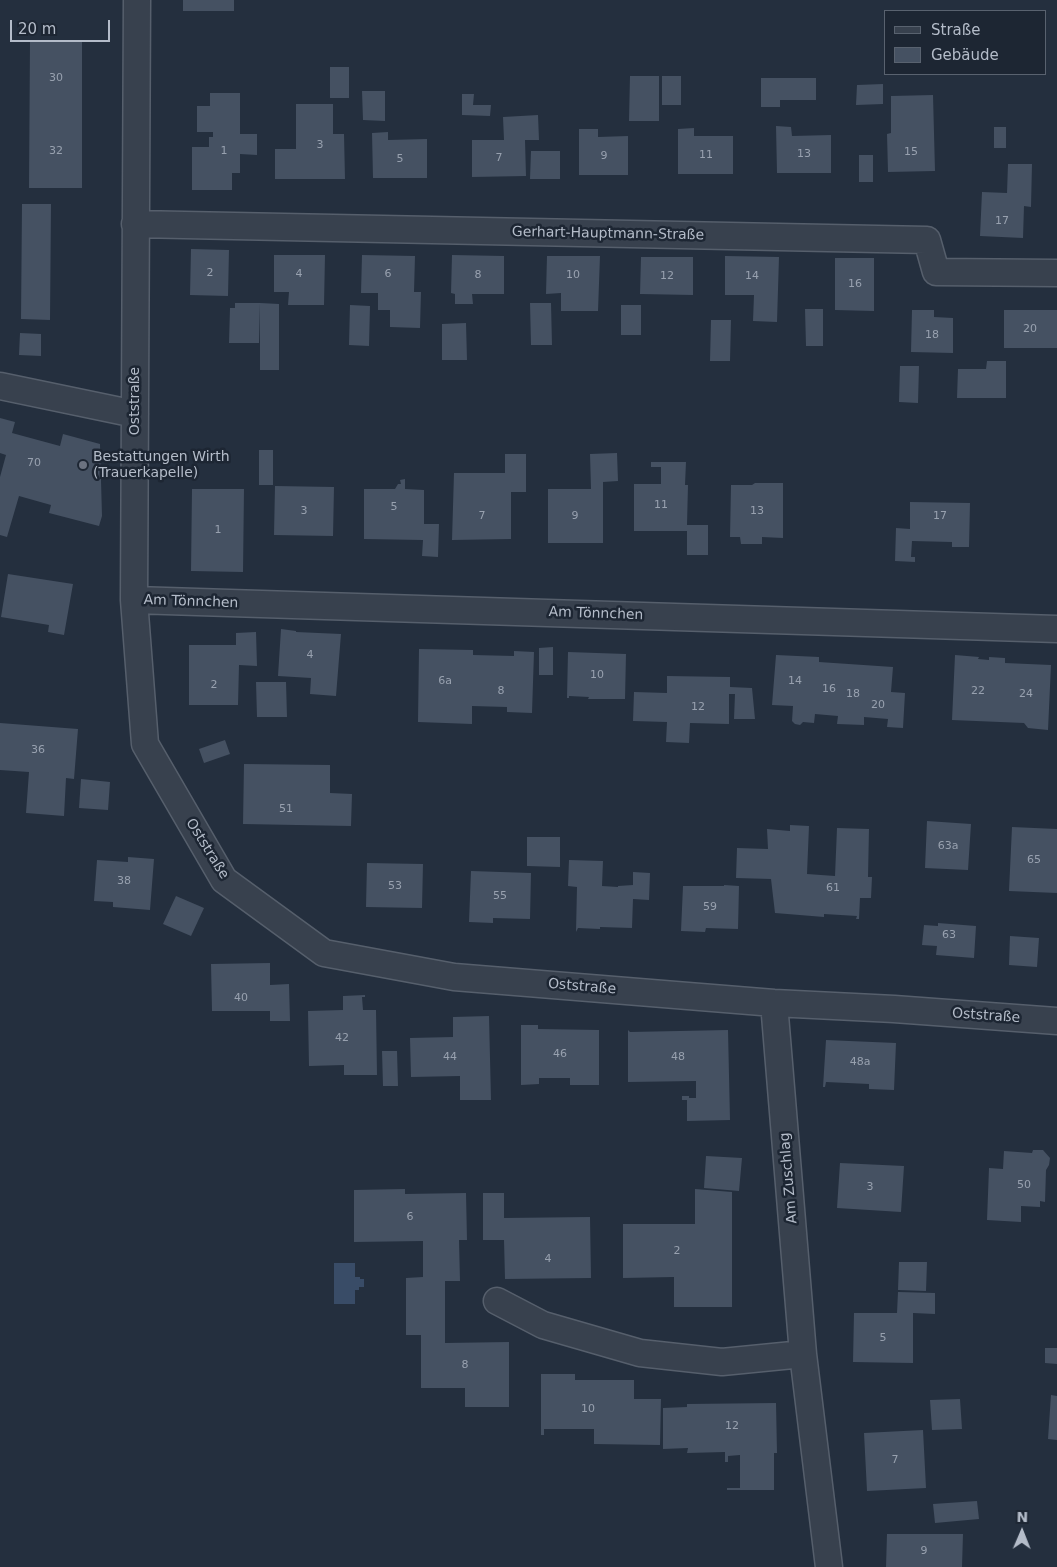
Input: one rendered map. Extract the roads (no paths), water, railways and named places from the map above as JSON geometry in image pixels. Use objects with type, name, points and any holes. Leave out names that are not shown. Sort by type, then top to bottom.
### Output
[{"type":"street","name":"Oststraße","points":[[136,0],[134,600],[145,744],[224,880],[324,953],[454,977],[774,1003],[894,1009],[1057,1021]]},
{"type":"street","name":"Gerhart-Hauptmann-Straße","points":[[135,224],[927,240],[936,272],[1057,273]]},
{"type":"street","points":[[0,386],[135,414]]},
{"type":"street","name":"Am Tönnchen","points":[[134,600],[1057,629]]},
{"type":"street","name":"Am Zuschlag","points":[[774,1003],[803,1354],[829,1567]]},
{"type":"street","points":[[497,1301],[543,1325],[640,1353],[722,1362],[803,1354]]},
{"type":"water","points":[[334,1263],[355,1263],[355,1277],[364,1279],[364,1287],[359,1287],[359,1290],[355,1290],[355,1304],[334,1304]]},
{"type":"place","name":"Bestattungen Wirth (Trauerkapelle)","points":[[83,465]]}]
